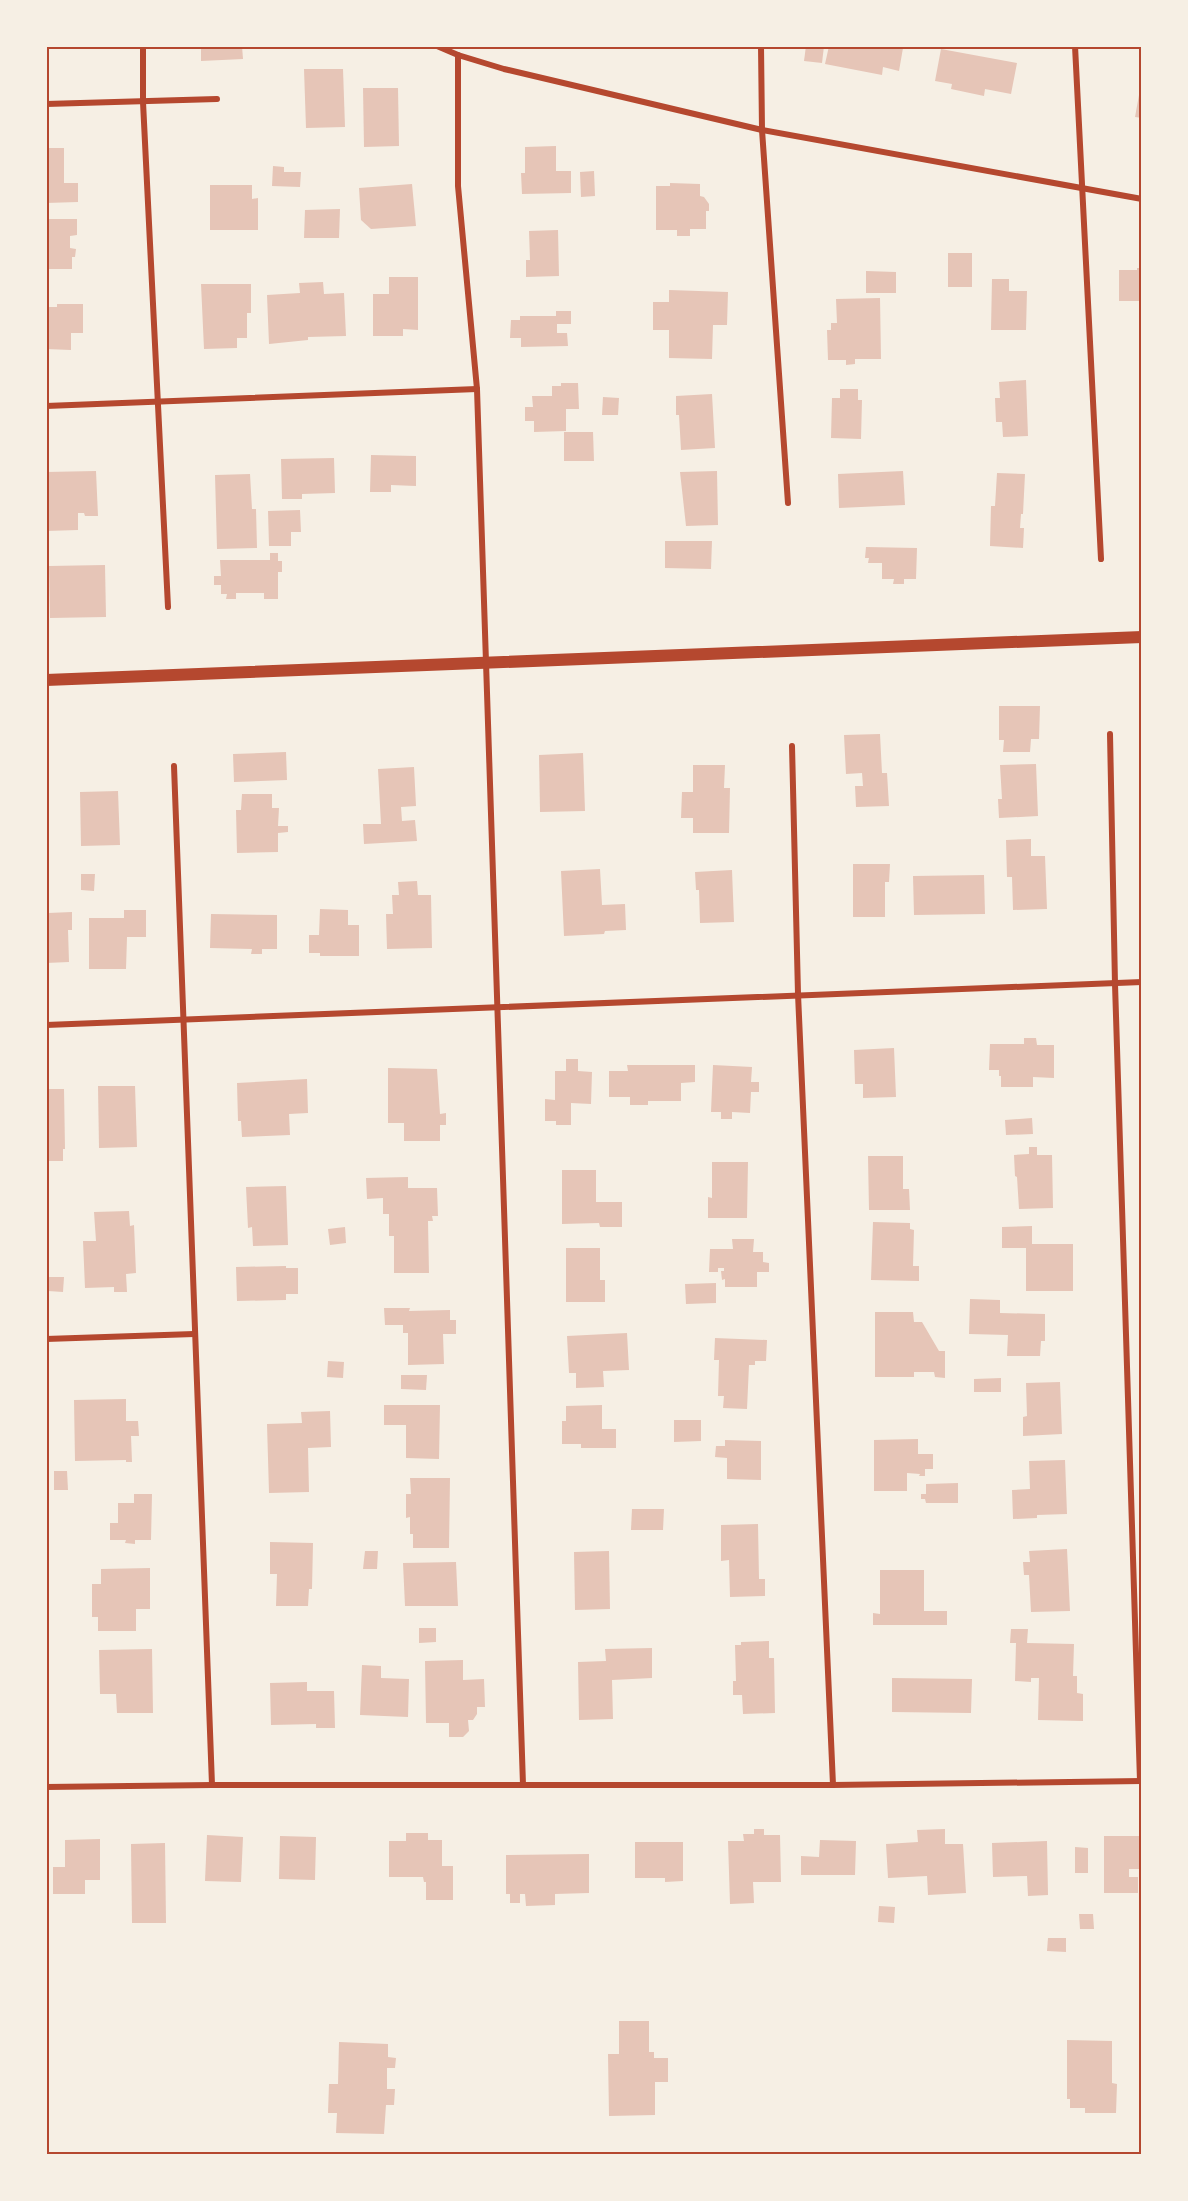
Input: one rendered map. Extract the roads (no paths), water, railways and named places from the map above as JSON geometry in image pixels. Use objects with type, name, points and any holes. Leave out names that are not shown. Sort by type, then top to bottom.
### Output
[{"type":"main road","points":[[46,680],[1142,637]]},
{"type":"street","points":[[143,46],[168,607]]},
{"type":"street","points":[[437,46],[458,56],[504,69],[762,130],[1142,199]]},
{"type":"street","points":[[761,46],[762,130],[788,503]]},
{"type":"street","points":[[1075,46],[1101,559]]},
{"type":"street","points":[[458,56],[458,186],[477,389],[523,1785]]},
{"type":"street","points":[[46,104],[217,99]]},
{"type":"street","points":[[46,406],[477,389]]},
{"type":"street","points":[[46,1786],[833,1785],[1141,1781],[1115,984],[1110,734]]},
{"type":"street","points":[[792,746],[798,994],[833,1785]]},
{"type":"street","points":[[174,766],[212,1785]]},
{"type":"street","points":[[46,1025],[1142,982]]},
{"type":"street","points":[[46,1339],[194,1334]]}]
